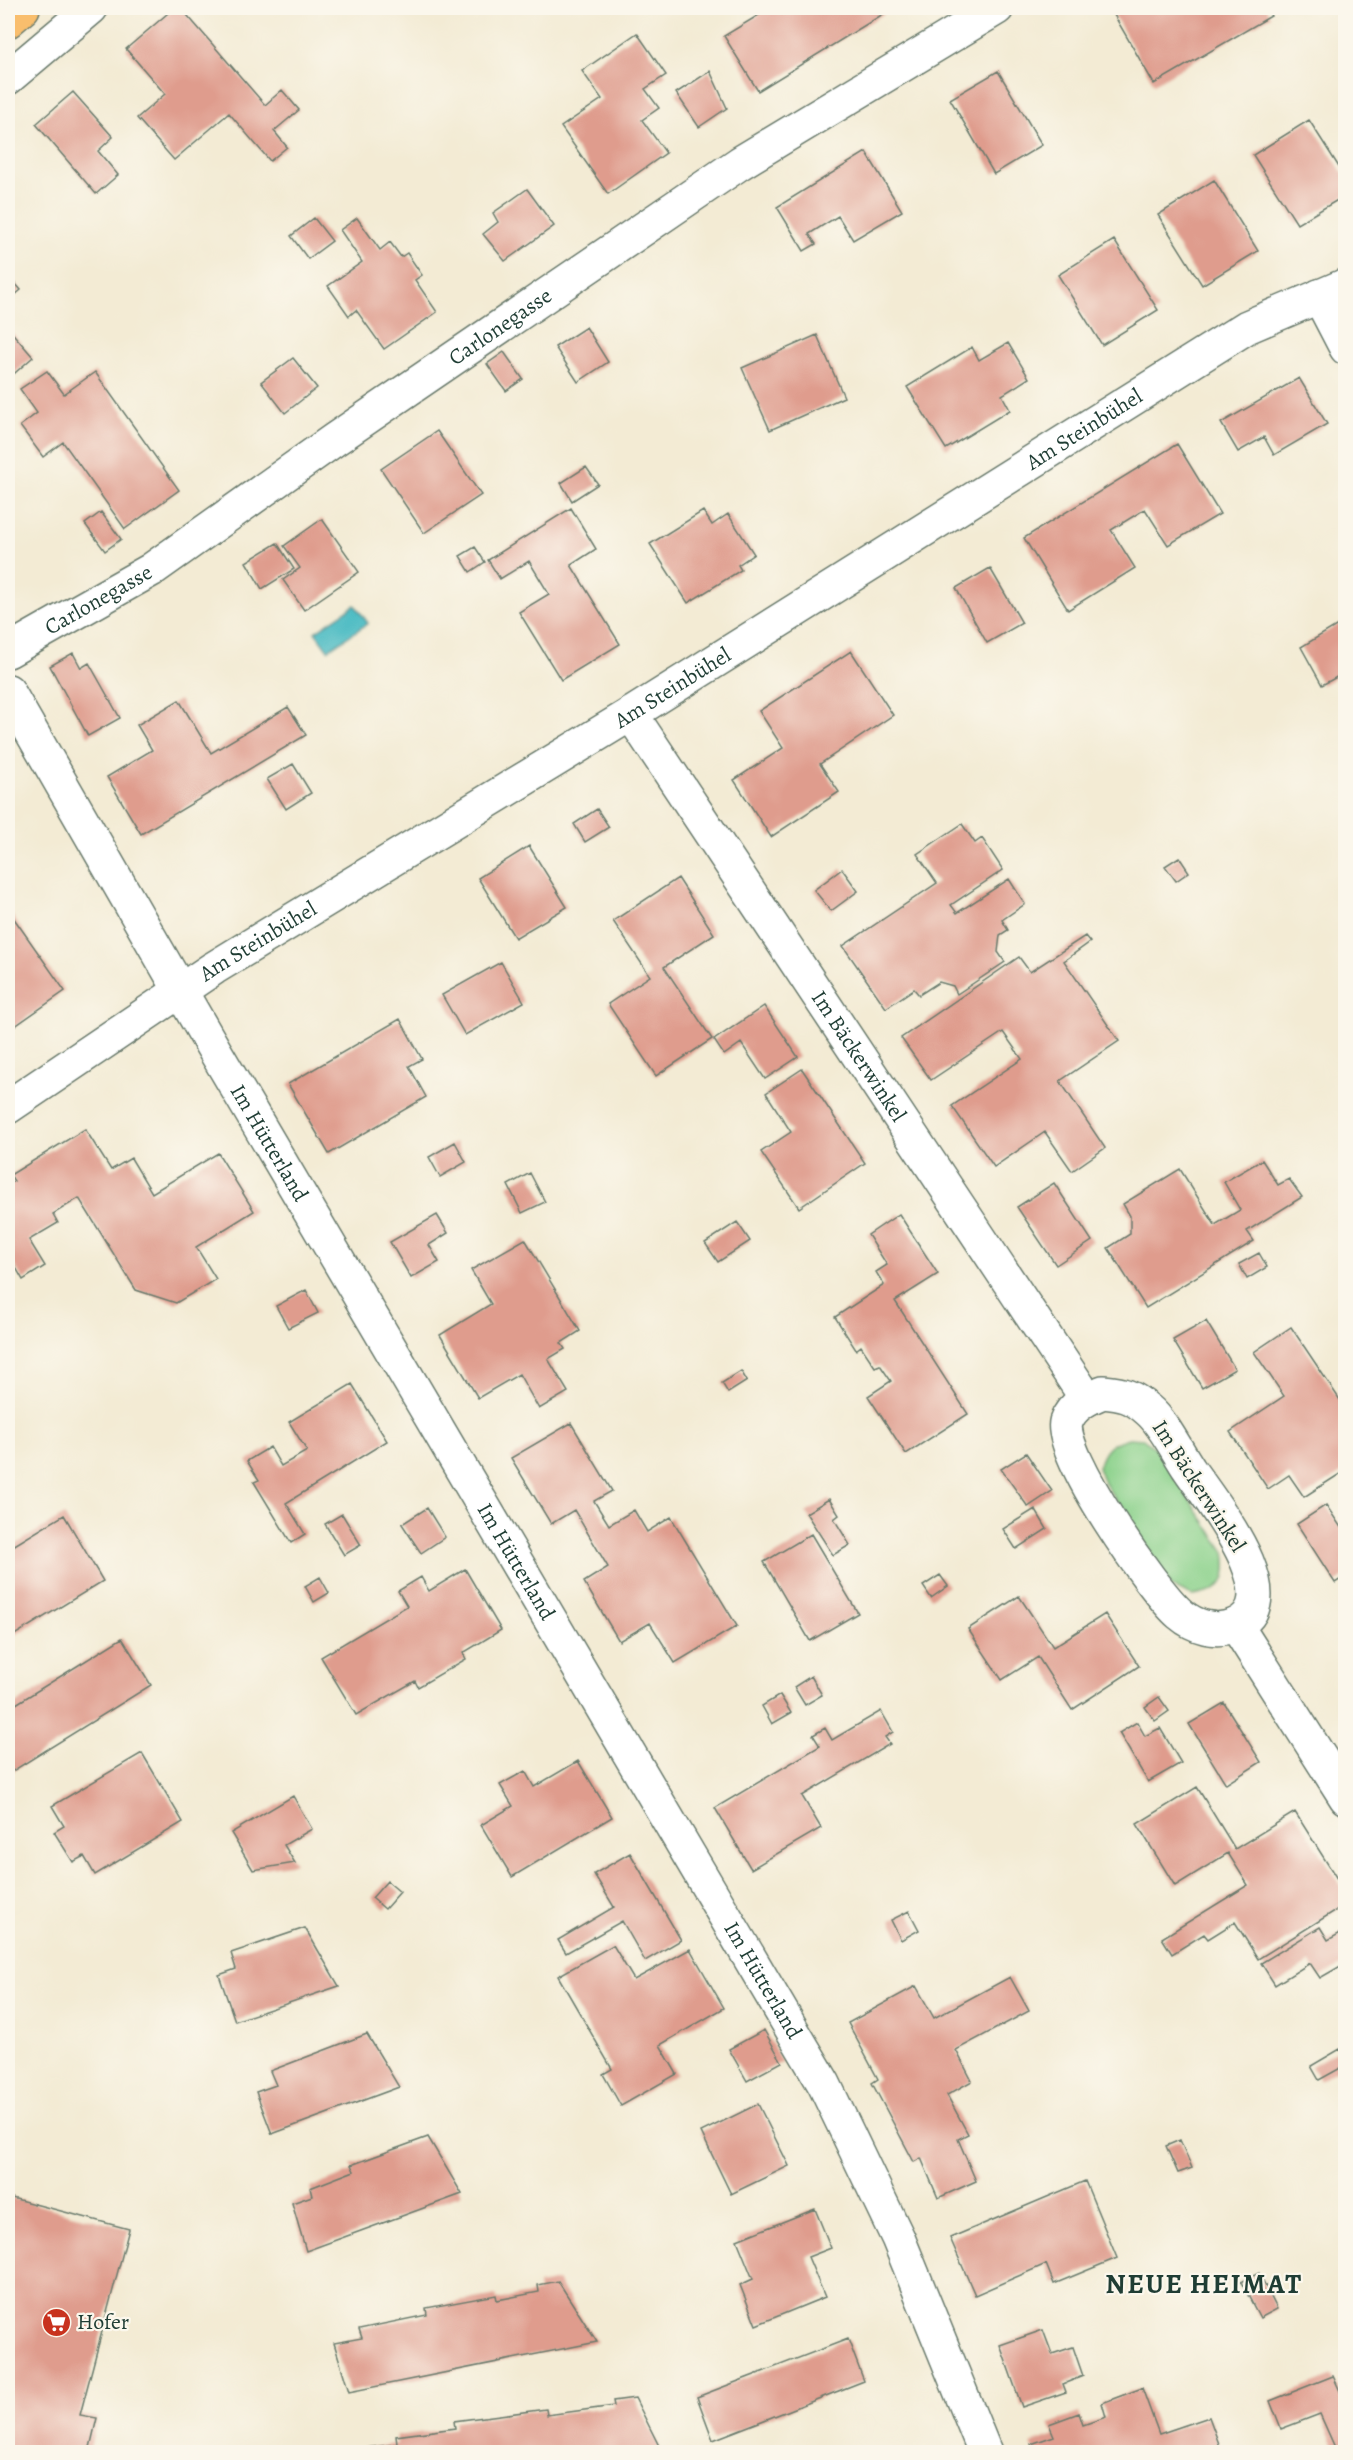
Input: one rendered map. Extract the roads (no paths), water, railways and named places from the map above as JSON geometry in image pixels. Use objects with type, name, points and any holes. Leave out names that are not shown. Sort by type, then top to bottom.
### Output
[{"type":"main road","points":[[8,21],[23,8]]},
{"type":"street","points":[[8,78],[91,8]]},
{"type":"street","name":"Carlonegasse","points":[[8,651],[151,570],[353,427],[740,163],[997,8]]},
{"type":"street","points":[[1332,291],[1346,348]]},
{"type":"street","name":"Am Steinbühel","points":[[8,1107],[181,989],[631,714],[1247,327],[1332,291]]},
{"type":"street","name":"Im Hütterland","points":[[8,691],[824,2084],[898,2238],[985,2452]]},
{"type":"street","name":"Im Bäckerwinkel","points":[[631,714],[1087,1399],[1103,1392],[1126,1394],[1149,1410],[1239,1544],[1251,1569],[1255,1589],[1250,1611],[1236,1625]]},
{"type":"street","points":[[1087,1399],[1072,1410],[1066,1423],[1065,1435],[1089,1488],[1160,1594],[1181,1616],[1207,1629],[1236,1625],[1346,1798]]},
{"type":"water","points":[[355,605],[368,623],[328,650],[315,632]]},
{"type":"place","name":"Hofer","points":[[56,2322]]},
{"type":"district","name":"NEUE HEIMAT","points":[[1204,2284]]}]
